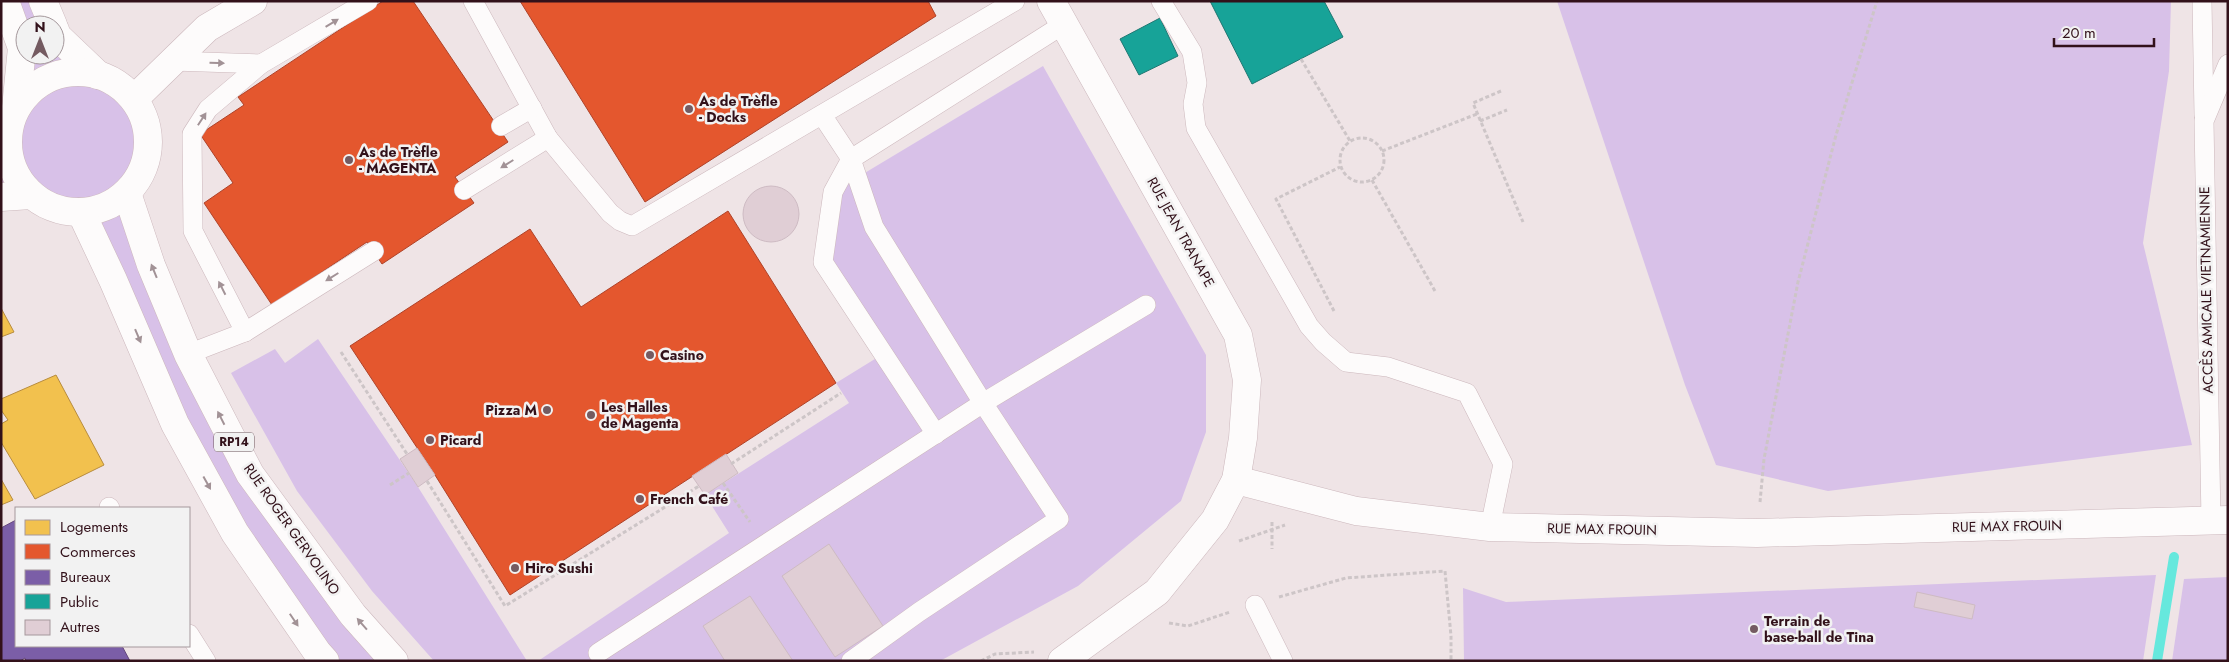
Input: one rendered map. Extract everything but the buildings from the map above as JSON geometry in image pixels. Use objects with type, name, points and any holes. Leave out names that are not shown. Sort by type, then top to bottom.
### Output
[{"type":"main road","points":[[5,1],[22,48],[16,108]]},
{"type":"main road","points":[[43,1],[49,15]]},
{"type":"main road","points":[[134,99],[207,28],[253,1]]},
{"type":"main road","name":"RUE JEAN TRANAPE","points":[[1052,1],[1238,335],[1247,380],[1243,438],[1236,480]]},
{"type":"main road","points":[[65,43],[98,75]]},
{"type":"main road","points":[[75,72],[98,75],[118,84],[134,99],[144,117],[148,137],[147,157],[139,176],[127,193],[106,206],[81,212],[63,211],[46,205],[31,195],[18,180],[4,144],[9,124],[16,108],[31,89],[51,77],[75,72]]},
{"type":"main road","name":"RUE ROGER GERVOLINO","points":[[127,193],[151,265],[188,354],[250,474],[353,615],[394,661]]},
{"type":"main road","points":[[1,197],[31,195]]},
{"type":"main road","points":[[81,212],[114,280],[175,424],[235,533],[314,658]]},
{"type":"main road","points":[[1050,656],[1124,616],[1156,592],[1214,520],[1236,480]]},
{"type":"main road","name":"RUE MAX FROUIN","points":[[1236,480],[1356,511],[1490,527],[1756,533],[2219,521]]},
{"type":"lane","points":[[244,332],[193,230],[192,134],[208,109],[261,64],[368,1]]},
{"type":"lane","points":[[473,1],[548,138],[610,213],[620,221],[632,226],[1015,1]]},
{"type":"lane","points":[[1161,1],[1192,52],[1197,83],[1193,104],[1196,128],[1309,326],[1323,342],[1346,362],[1388,367],[1467,393],[1503,464],[1490,527]]},
{"type":"lane","points":[[2202,1],[2204,122]]},
{"type":"lane","points":[[936,434],[823,262],[833,192],[851,159],[1053,31]]},
{"type":"lane","points":[[172,61],[261,64]]},
{"type":"lane","name":"ACCÈS AMICALE VIETNAMIENNE","points":[[2219,521],[2204,122],[2228,64]]},
{"type":"lane","points":[[500,126],[532,108]]},
{"type":"lane","points":[[822,115],[851,159],[874,227],[1059,520],[919,612],[851,661]]},
{"type":"lane","points":[[464,190],[548,138]]},
{"type":"lane","points":[[188,354],[244,332],[374,251]]},
{"type":"lane","points":[[596,658],[765,544],[984,403],[1146,305]]},
{"type":"lane","points":[[1255,605],[1283,661]]},
{"type":"lane","points":[[190,636],[206,661]]},
{"type":"path","points":[[1756,533],[1764,459],[1798,282],[1836,135],[1877,1]]},
{"type":"path","points":[[1301,58],[1350,142]]},
{"type":"path","points":[[1501,91],[1473,102],[1523,222]]},
{"type":"path","points":[[1480,121],[1507,110]]},
{"type":"path","points":[[1382,151],[1477,114]]},
{"type":"path","points":[[1364,138],[1378,145],[1382,151],[1384,164],[1372,180],[1360,183],[1353,181],[1347,178],[1340,167],[1340,153],[1350,142],[1364,138]]},
{"type":"path","points":[[1334,311],[1276,199],[1340,167]]},
{"type":"path","points":[[1372,180],[1435,291]]},
{"type":"path","points":[[342,352],[407,454]]},
{"type":"path","points":[[731,464],[842,392]]},
{"type":"path","points":[[390,486],[409,473]]},
{"type":"path","points":[[427,481],[505,606],[699,486]]},
{"type":"path","points":[[723,483],[765,544]]},
{"type":"path","points":[[1272,520],[1272,549]]},
{"type":"path","points":[[1124,616],[1188,626],[1346,578],[1445,571],[1451,636],[1451,661]]},
{"type":"path","points":[[981,661],[995,654],[1050,656]]},
{"type":"shaded area","points":[[5,1],[43,1],[49,15],[15,15],[15,65],[65,65],[65,41],[92,70],[118,84],[140,108],[146,122],[148,136],[146,150],[136,179],[127,193],[250,474],[394,661],[325,661],[235,533],[81,212],[63,211],[46,205],[31,195],[1,197],[1,146],[7,141],[9,124],[16,108]]},
{"type":"shaded area","points":[[1557,1],[2171,1],[2169,71],[2143,243],[2192,445],[1828,491],[1716,465],[1685,385]]},
{"type":"shaded area","points":[[1043,66],[1206,355],[1206,432],[1181,501],[1078,586],[940,661],[538,661],[729,533],[705,495],[849,403],[836,383],[883,354],[823,262],[833,192]]},
{"type":"shaded area","points":[[318,339],[418,487],[527,661],[434,661],[372,591],[297,491],[231,373],[275,349],[285,363]]},
{"type":"shaded area","points":[[2156,575],[2143,661],[1464,661],[1463,588],[1506,602]]},
{"type":"shaded area","points":[[2228,577],[2228,661],[2172,661],[2184,579]]},
{"type":"waterway","points":[[2157,661],[2174,557]]},
{"type":"place","name":"As de Trèfle - Docks","points":[[689,109]]},
{"type":"place","name":"As de Trèfle - MAGENTA","points":[[349,160]]},
{"type":"place","name":"Casino","points":[[650,355]]},
{"type":"place","name":"Pizza M","points":[[547,410]]},
{"type":"place","name":"Les Halles de Magenta","points":[[591,415]]},
{"type":"place","name":"Picard","points":[[430,440]]},
{"type":"place","name":"French Café","points":[[640,499]]},
{"type":"place","name":"Hiro Sushi","points":[[515,568]]},
{"type":"place","name":"Terrain de base-ball de Tina","points":[[1754,629]]}]
